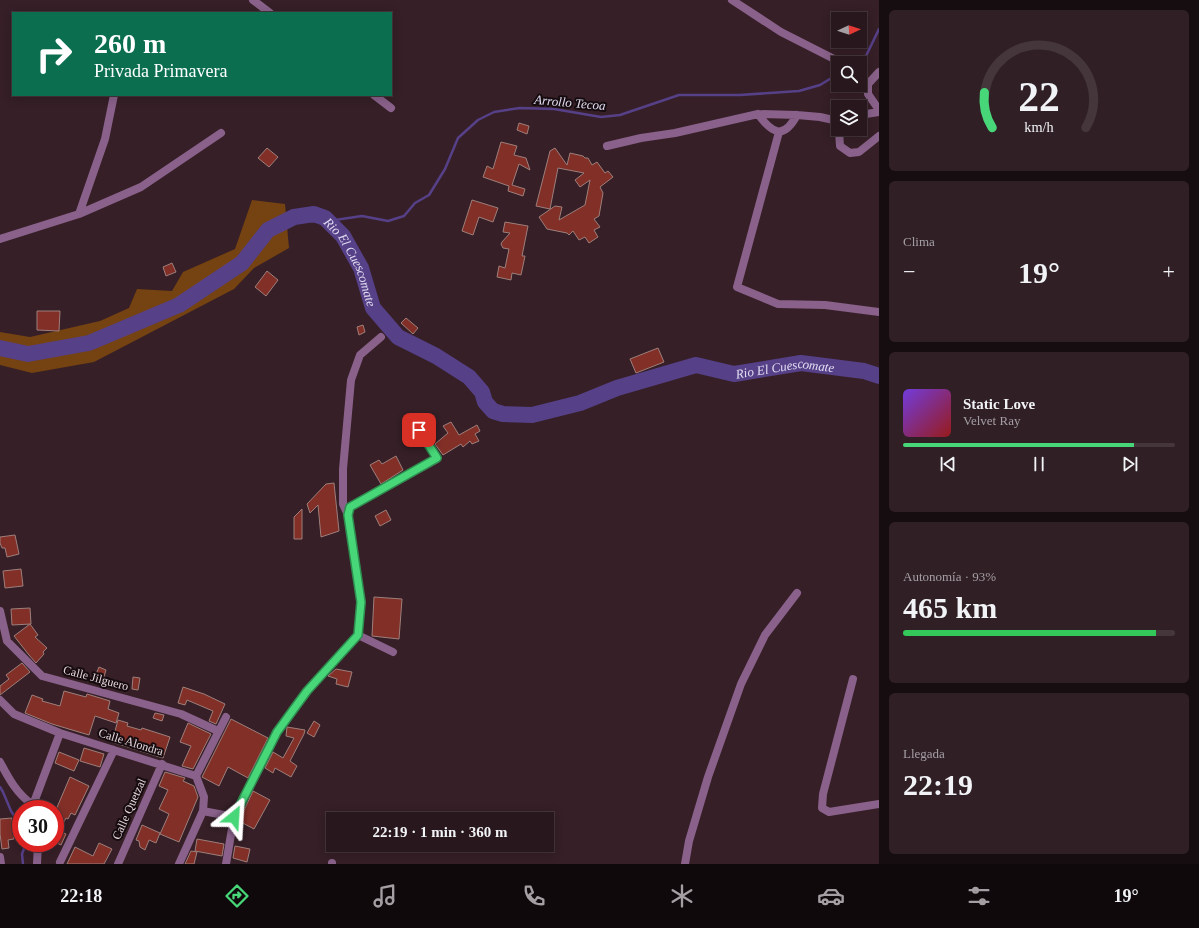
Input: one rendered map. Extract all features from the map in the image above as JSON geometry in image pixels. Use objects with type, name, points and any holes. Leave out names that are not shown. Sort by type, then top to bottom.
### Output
[{"type":"street","points":[[253,0],[269,12]]},
{"type":"street","points":[[732,0],[781,32],[831,57]]},
{"type":"street","points":[[867,114],[879,111],[868,94],[868,84],[879,72]]},
{"type":"street","points":[[78,214],[105,139],[114,96]]},
{"type":"street","points":[[375,96],[390,108]]},
{"type":"street","points":[[758,114],[768,127],[779,132],[785,131],[792,124],[797,115]]},
{"type":"street","points":[[607,146],[641,138],[675,133],[758,114],[797,115],[820,117],[831,120]]},
{"type":"street","points":[[779,132],[737,287],[778,304],[825,306],[879,312]]},
{"type":"street","points":[[0,239],[78,214],[141,187],[221,133]]},
{"type":"street","points":[[839,136],[840,146],[850,153],[859,152],[879,136]]},
{"type":"street","points":[[226,864],[234,817],[277,732],[307,691],[358,635],[361,602],[348,515],[343,504],[343,470],[351,380],[360,355],[381,337]]},
{"type":"street","points":[[348,515],[350,507],[437,458],[419,430]]},
{"type":"street","points":[[685,864],[689,841],[708,778],[741,684],[766,635],[797,593]]},
{"type":"street","name":"Calle Jilguero","points":[[0,611],[7,641],[42,676],[181,714],[218,731]]},
{"type":"street","points":[[358,635],[393,652]]},
{"type":"street","points":[[853,679],[823,794],[822,808],[829,812],[879,804]]},
{"type":"street","name":"Calle Alondra","points":[[0,700],[14,714],[60,733],[196,776]]},
{"type":"street","points":[[179,864],[203,811],[204,797],[196,776],[226,717]]},
{"type":"street","points":[[36,800],[60,733]]},
{"type":"street","points":[[60,862],[114,750]]},
{"type":"street","points":[[0,762],[10,780],[25,800]]},
{"type":"street","name":"Calle Quetzal","points":[[118,864],[162,764]]},
{"type":"street","points":[[203,811],[234,817]]},
{"type":"street","points":[[37,864],[38,852]]},
{"type":"street","points":[[0,858],[1,864]]},
{"type":"shaded area","points":[[252,200],[285,204],[289,248],[254,268],[234,289],[94,362],[32,373],[0,365],[0,332],[30,337],[100,321],[129,308],[137,289],[172,291],[183,272],[235,249]]},
{"type":"building","points":[[519,123],[529,126],[527,134],[517,130]]},
{"type":"building","points":[[501,142],[517,146],[514,155],[526,158],[530,170],[519,164],[512,185],[525,189],[523,196],[508,191],[509,186],[483,177],[487,166],[493,169]]},
{"type":"building","points":[[267,148],[278,157],[269,167],[258,158]]},
{"type":"building","points":[[555,148],[567,165],[570,153],[583,156],[588,158],[592,165],[597,162],[605,173],[608,171],[613,177],[600,187],[603,193],[599,216],[594,219],[600,227],[594,230],[598,237],[589,243],[585,237],[579,240],[573,231],[569,235],[567,233],[547,229],[539,217],[555,206],[562,207],[559,220],[585,205],[590,180],[580,187],[575,180],[584,173],[558,168],[550,209],[536,206],[550,151]]},
{"type":"building","points":[[472,200],[498,208],[493,222],[479,217],[473,235],[462,231]]},
{"type":"building","points":[[505,222],[528,226],[522,256],[525,256],[521,275],[512,273],[511,280],[497,277],[499,266],[505,268],[509,249],[503,248],[501,244],[510,233],[503,232]]},
{"type":"building","points":[[172,263],[176,272],[166,276],[163,267]]},
{"type":"building","points":[[267,271],[278,280],[266,296],[255,287]]},
{"type":"building","points":[[37,311],[60,311],[59,331],[37,330]]},
{"type":"building","points":[[406,318],[418,328],[413,334],[401,323]]},
{"type":"building","points":[[363,325],[365,332],[359,335],[357,327]]},
{"type":"building","points":[[658,348],[664,362],[636,373],[630,359]]},
{"type":"building","points":[[451,422],[459,435],[477,425],[480,431],[475,434],[479,441],[472,444],[470,441],[463,447],[461,444],[443,455],[435,444],[448,433],[443,426]]},
{"type":"building","points":[[396,456],[403,470],[381,484],[370,465],[379,460],[382,464]]},
{"type":"building","points":[[334,483],[339,531],[321,537],[318,505],[310,513],[307,504],[326,484]]},
{"type":"building","points":[[302,509],[302,539],[294,539],[294,517]]},
{"type":"building","points":[[386,510],[391,520],[380,526],[375,516]]},
{"type":"building","points":[[15,535],[19,554],[7,557],[5,548],[2,548],[0,543],[0,537]]},
{"type":"building","points":[[21,569],[23,586],[5,588],[3,571]]},
{"type":"building","points":[[374,597],[402,599],[399,639],[372,636]]},
{"type":"building","points":[[30,608],[31,624],[12,625],[11,609]]},
{"type":"building","points":[[30,624],[38,635],[35,637],[47,648],[36,663],[14,636]]},
{"type":"building","points":[[22,663],[30,672],[0,695],[0,686],[9,679],[6,675]]},
{"type":"building","points":[[99,667],[106,670],[103,680],[95,677]]},
{"type":"building","points":[[336,669],[352,672],[348,687],[336,684],[337,679],[328,676]]},
{"type":"building","points":[[133,677],[140,678],[138,690],[132,689]]},
{"type":"building","points":[[183,687],[204,694],[225,704],[216,724],[209,721],[213,711],[187,700],[185,705],[178,703]]},
{"type":"building","points":[[64,691],[86,697],[87,694],[110,701],[108,709],[119,713],[116,723],[95,716],[89,735],[52,724],[25,713],[32,695],[43,699],[42,701],[60,706]]},
{"type":"building","points":[[155,713],[164,715],[162,721],[153,718]]},
{"type":"building","points":[[231,719],[268,738],[248,778],[228,767],[219,786],[202,777]]},
{"type":"building","points":[[118,720],[128,723],[127,726],[141,730],[142,728],[170,737],[163,758],[112,742]]},
{"type":"building","points":[[314,721],[320,725],[314,737],[307,733]]},
{"type":"building","points":[[188,723],[211,734],[193,769],[182,766],[191,746],[180,742]]},
{"type":"building","points":[[287,727],[305,730],[290,761],[297,766],[291,777],[275,768],[273,773],[265,768],[273,752],[283,758],[294,738],[286,736]]},
{"type":"building","points":[[84,748],[104,754],[100,767],[80,761]]},
{"type":"building","points":[[59,752],[79,760],[74,771],[55,763]]},
{"type":"building","points":[[165,772],[185,778],[183,781],[194,786],[198,797],[179,842],[160,834],[169,814],[159,809],[168,790],[159,786]]},
{"type":"building","points":[[70,777],[89,786],[75,815],[71,813],[68,819],[66,818],[64,822],[64,800],[60,800]]},
{"type":"building","points":[[253,791],[270,800],[254,829],[239,821]]},
{"type":"building","points":[[12,818],[12,839],[8,840],[9,848],[2,849],[0,819]]},
{"type":"building","points":[[142,825],[160,833],[156,843],[149,840],[145,850],[140,847],[139,841],[136,840]]},
{"type":"building","points":[[197,839],[224,844],[222,856],[195,851]]},
{"type":"building","points":[[99,843],[112,849],[104,864],[67,864],[75,847],[93,856]]},
{"type":"building","points":[[235,846],[250,849],[247,862],[233,858]]},
{"type":"building","points":[[191,851],[197,852],[194,864],[185,864]]},
{"type":"waterway","name":"Arrollo Tecoa","points":[[866,56],[879,29]]},
{"type":"waterway","name":"Arrollo Tecoa","points":[[325,218],[335,220],[362,216],[388,221],[404,216],[415,203],[429,195],[445,169],[458,138],[478,120],[494,112],[520,108],[554,109],[601,117],[620,115],[679,95],[740,95],[799,91],[820,85],[831,78]]},
{"type":"waterway","name":"Rio El Cuescomate","points":[[0,348],[28,354],[89,343],[179,305],[242,263],[268,230],[294,217],[314,214],[325,218],[343,236],[361,268],[373,308],[398,337],[436,356],[469,377],[482,392],[485,402],[493,411],[503,414],[532,415],[580,403],[617,388],[696,365],[734,374],[801,363],[864,371],[879,376]]},
{"type":"waterway","points":[[0,787],[12,812]]},
{"type":"waterway","points":[[23,852],[23,864]]},
{"type":"route","points":[[234,817],[277,732],[307,691],[358,635],[361,602],[348,515],[350,507],[437,458],[419,430]]}]
